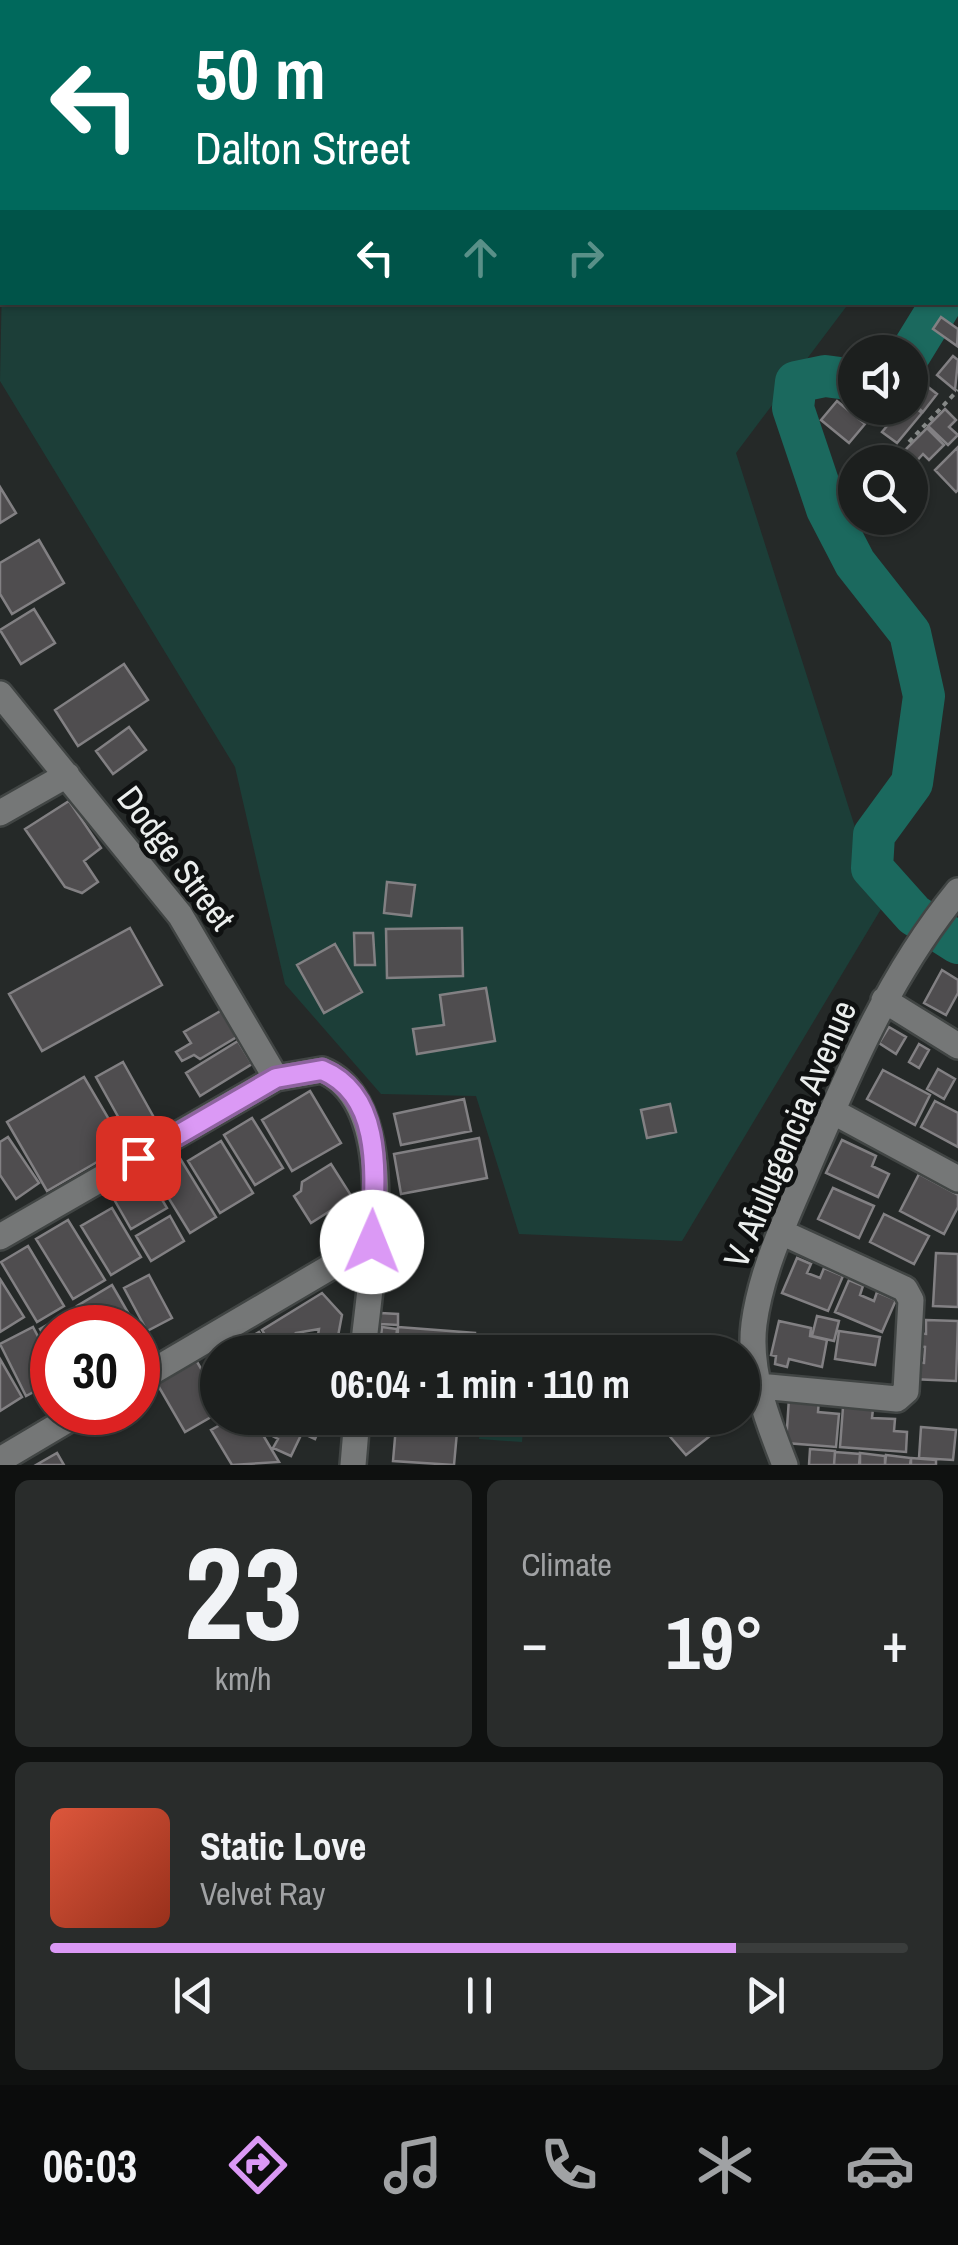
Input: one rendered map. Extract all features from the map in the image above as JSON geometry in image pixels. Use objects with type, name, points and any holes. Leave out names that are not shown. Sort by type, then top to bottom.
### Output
[{"type":"street","name":"Dodge Street","points":[[0,694],[180,915],[276,1078]]},
{"type":"street","points":[[0,813],[67,775]]},
{"type":"street","name":"V. Afulugencia Avenue","points":[[755,1335],[781,1232],[832,1111],[911,951],[953,897]]},
{"type":"street","points":[[884,1000],[958,1046]]},
{"type":"street","points":[[0,1237],[276,1078],[322,1070],[354,1092],[372,1139],[372,1242],[364,1335]]},
{"type":"street","points":[[832,1111],[958,1179]]},
{"type":"street","points":[[760,1386],[897,1399],[906,1391],[911,1300],[905,1289],[781,1232]]},
{"type":"street","points":[[160,1367],[372,1242]]},
{"type":"street","name":"V. Afulugencia Avenue","points":[[760,1389],[785,1465]]},
{"type":"street","points":[[0,1460],[42,1435]]},
{"type":"street","points":[[346,1460],[353,1435]]},
{"type":"path","points":[[909,442],[958,390]]},
{"type":"green space","points":[[2,305],[847,305],[736,453],[881,909],[682,1241],[519,1234],[476,1096],[381,1094],[285,984],[235,767],[0,381]]},
{"type":"green space","points":[[479,1435],[523,1435],[522,1442],[479,1439]]},
{"type":"building","points":[[941,317],[958,329],[957,346],[933,329]]},
{"type":"building","points":[[953,356],[958,360],[955,390],[937,375]]},
{"type":"building","points":[[928,387],[937,394],[928,406]]},
{"type":"building","points":[[837,401],[838,425],[864,425],[849,443],[821,420]]},
{"type":"building","points":[[945,409],[956,420],[949,427],[958,435],[948,445],[928,426]]},
{"type":"building","points":[[888,425],[912,425],[897,443],[882,432]]},
{"type":"building","points":[[927,428],[944,445],[929,460],[928,445],[910,445]]},
{"type":"building","points":[[958,447],[958,490],[956,492],[935,470]]},
{"type":"building","points":[[0,487],[16,513],[0,523]]},
{"type":"building","points":[[39,540],[64,583],[12,614],[0,594],[0,563]]},
{"type":"building","points":[[34,609],[55,643],[21,664],[0,630]]},
{"type":"building","points":[[124,664],[148,700],[78,746],[55,710]]},
{"type":"building","points":[[129,727],[146,750],[113,774],[96,751]]},
{"type":"building","points":[[69,801],[101,848],[84,861],[98,882],[82,893],[65,887],[25,829]]},
{"type":"building","points":[[387,882],[415,885],[411,916],[384,913]]},
{"type":"building","points":[[130,928],[162,985],[42,1051],[9,994]]},
{"type":"building","points":[[462,928],[463,976],[387,978],[386,929]]},
{"type":"building","points":[[354,933],[373,933],[375,965],[355,965]]},
{"type":"building","points":[[335,944],[362,992],[324,1013],[297,965]]},
{"type":"building","points":[[942,970],[958,980],[958,993],[946,1015],[924,1003]]},
{"type":"building","points":[[486,988],[495,1041],[417,1054],[413,1029],[444,1025],[440,995]]},
{"type":"building","points":[[224,1009],[240,1035],[200,1059],[194,1055],[182,1061],[176,1052],[191,1043],[184,1032]]},
{"type":"building","points":[[889,1027],[906,1037],[896,1054],[879,1043]]},
{"type":"building","points":[[238,1041],[252,1064],[200,1096],[186,1073]]},
{"type":"building","points":[[919,1044],[929,1050],[919,1068],[909,1062]]},
{"type":"building","points":[[123,1062],[157,1123],[130,1138],[96,1077]]},
{"type":"building","points":[[938,1069],[955,1079],[944,1099],[927,1089]]},
{"type":"building","points":[[883,1070],[930,1095],[915,1125],[867,1099]]},
{"type":"building","points":[[84,1077],[110,1121],[102,1126],[116,1151],[47,1191],[7,1122]]},
{"type":"building","points":[[310,1091],[341,1143],[292,1171],[262,1120]]},
{"type":"building","points":[[464,1099],[471,1131],[401,1145],[394,1114]]},
{"type":"building","points":[[935,1101],[958,1113],[958,1147],[921,1127]]},
{"type":"building","points":[[670,1104],[676,1132],[647,1138],[641,1110]]},
{"type":"building","points":[[252,1118],[283,1168],[255,1185],[224,1135]]},
{"type":"building","points":[[8,1137],[39,1183],[16,1199],[0,1175],[0,1142]]},
{"type":"building","points":[[479,1138],[487,1178],[401,1194],[394,1154]]},
{"type":"building","points":[[842,1140],[876,1156],[872,1166],[889,1174],[878,1197],[826,1173]]},
{"type":"building","points":[[221,1141],[253,1193],[220,1213],[188,1161]]},
{"type":"building","points":[[178,1155],[216,1217],[190,1233],[152,1171]]},
{"type":"building","points":[[331,1164],[352,1197],[311,1223],[294,1196],[301,1191],[302,1182]]},
{"type":"building","points":[[147,1174],[167,1208],[131,1229],[111,1194]]},
{"type":"building","points":[[919,1174],[958,1195],[958,1207],[944,1234],[900,1211]]},
{"type":"building","points":[[833,1188],[874,1206],[859,1238],[818,1219]]},
{"type":"building","points":[[112,1208],[141,1257],[111,1275],[81,1226]]},
{"type":"building","points":[[884,1214],[929,1236],[914,1264],[870,1242]]},
{"type":"building","points":[[170,1216],[184,1241],[151,1261],[136,1236]]},
{"type":"building","points":[[68,1220],[105,1280],[73,1299],[36,1239]]},
{"type":"building","points":[[28,1246],[63,1305],[30,1305],[30,1310],[1,1262]]},
{"type":"building","points":[[936,1253],[958,1254],[958,1307],[933,1306]]},
{"type":"building","points":[[797,1258],[811,1264],[807,1273],[820,1278],[824,1268],[843,1276],[828,1311],[782,1293]]},
{"type":"building","points":[[149,1275],[172,1318],[160,1324],[160,1305],[133,1305],[124,1288]]},
{"type":"building","points":[[0,1279],[24,1317],[0,1332]]},
{"type":"building","points":[[849,1280],[863,1286],[860,1295],[874,1301],[877,1292],[896,1300],[882,1332],[835,1312]]},
{"type":"building","points":[[112,1285],[124,1305],[79,1305]]},
{"type":"building","points":[[322,1293],[342,1315],[338,1335],[318,1335],[319,1329],[297,1335],[265,1335],[262,1330]]},
{"type":"building","points":[[380,1313],[398,1314],[398,1325],[380,1324]]},
{"type":"building","points":[[817,1316],[839,1321],[834,1341],[812,1336]]},
{"type":"building","points":[[926,1320],[958,1321],[956,1381],[911,1379],[912,1362],[924,1363],[925,1347],[914,1346],[915,1333],[926,1334]]},
{"type":"building","points":[[779,1321],[811,1328],[810,1336],[827,1340],[822,1367],[789,1359],[787,1367],[775,1364],[776,1356],[771,1355]]},
{"type":"building","points":[[382,1327],[397,1329],[396,1335],[381,1335]]},
{"type":"building","points":[[398,1327],[475,1333],[475,1335],[398,1335]]},
{"type":"building","points":[[30,1329],[30,1394],[26,1396],[0,1344]]},
{"type":"building","points":[[839,1331],[880,1337],[875,1365],[835,1359]]},
{"type":"building","points":[[0,1359],[22,1397],[0,1411]]},
{"type":"building","points":[[196,1360],[200,1367],[200,1423],[185,1432],[160,1389],[160,1380]]},
{"type":"building","points":[[789,1398],[819,1400],[818,1412],[839,1414],[836,1447],[786,1443]]},
{"type":"building","points":[[843,1407],[873,1409],[872,1418],[895,1419],[894,1431],[907,1432],[906,1452],[840,1447]]},
{"type":"building","points":[[921,1427],[956,1430],[953,1460],[919,1458]]},
{"type":"building","points":[[214,1435],[263,1435],[279,1462],[232,1465]]},
{"type":"building","points":[[270,1435],[301,1435],[291,1456],[273,1448],[278,1439]]},
{"type":"building","points":[[395,1435],[457,1435],[454,1465],[393,1461]]},
{"type":"building","points":[[669,1435],[711,1435],[686,1455]]},
{"type":"building","points":[[810,1449],[835,1451],[834,1465],[809,1465]]},
{"type":"building","points":[[835,1452],[860,1454],[859,1465],[834,1465]]},
{"type":"building","points":[[57,1453],[64,1465],[36,1465]]},
{"type":"building","points":[[860,1453],[885,1456],[885,1465],[860,1465]]},
{"type":"building","points":[[886,1455],[911,1458],[910,1465],[885,1465]]},
{"type":"building","points":[[911,1458],[936,1460],[936,1465],[911,1465]]},
{"type":"waterway","points":[[922,335],[940,305]]},
{"type":"waterway","points":[[838,378],[825,376],[796,382],[793,408],[827,509],[855,563],[910,633],[924,696],[912,783],[874,835],[872,868],[914,915],[958,943]]},
{"type":"route","points":[[138,1158],[276,1078],[322,1070],[354,1092],[372,1139],[372,1242]]}]
